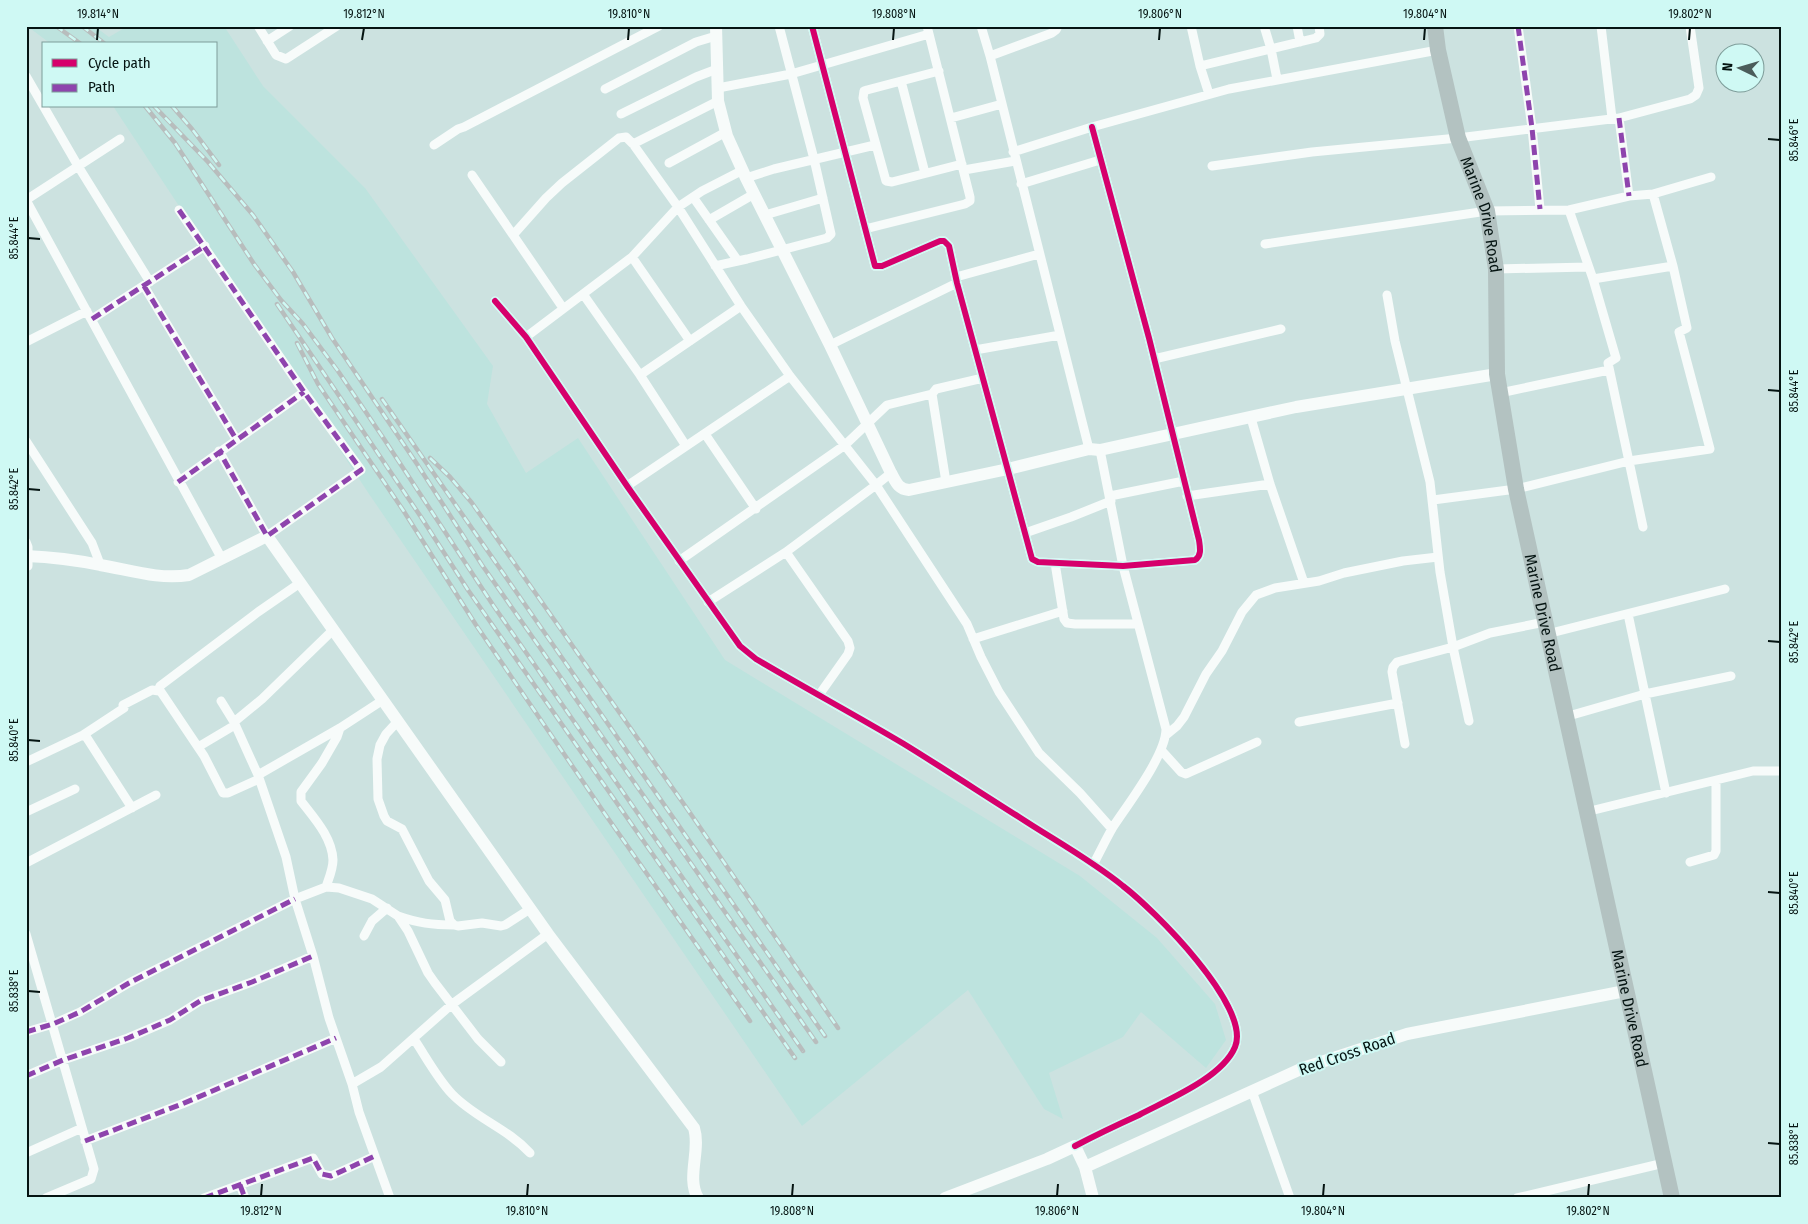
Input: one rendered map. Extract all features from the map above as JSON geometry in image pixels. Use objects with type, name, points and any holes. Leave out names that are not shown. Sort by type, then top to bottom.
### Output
[{"type":"highway","name":"Marine Drive Road","points":[[1435,26],[1438,50],[1458,138],[1487,211],[1496,269],[1497,374],[1516,489],[1672,1198]]},
{"type":"main road","points":[[716,31],[718,94],[726,132],[744,174],[830,345],[891,473],[898,486],[904,490],[1299,407],[1497,374]]},
{"type":"main road","points":[[28,560],[71,559],[152,576],[189,576],[267,536],[548,934],[694,1128],[697,1142],[693,1184],[698,1198]]},
{"type":"main road","name":"Red Cross Road","points":[[1085,1167],[1303,1068],[1407,1034],[1625,991]]},
{"type":"main road","points":[[945,1198],[1047,1159],[1075,1146],[1085,1167],[1093,1197]]},
{"type":"street","points":[[258,26],[276,55],[286,59],[337,26]]},
{"type":"street","points":[[267,41],[290,26]]},
{"type":"street","points":[[434,145],[458,129],[659,26]]},
{"type":"street","points":[[715,266],[830,237],[814,159],[780,26]]},
{"type":"street","points":[[812,26],[875,266],[882,266],[940,241],[944,241],[949,246],[956,280],[1032,559],[1038,562],[1123,566],[1195,560],[1198,558],[1200,549],[1199,540],[1154,359],[1092,127]]},
{"type":"street","points":[[981,26],[1091,450],[1103,467],[1123,566],[1166,729],[1162,751],[1112,829],[1093,865]]},
{"type":"street","points":[[990,56],[1052,33],[1058,26]]},
{"type":"street","points":[[1191,26],[1200,66],[1209,94]]},
{"type":"street","points":[[1264,26],[1277,79]]},
{"type":"street","points":[[1297,26],[1300,42]]},
{"type":"street","points":[[1200,66],[1318,37],[1320,34],[1319,26]]},
{"type":"street","points":[[1518,26],[1532,128],[1540,209]]},
{"type":"street","points":[[1601,26],[1629,196]]},
{"type":"street","points":[[1212,166],[1312,152],[1458,138],[1615,118],[1690,99],[1696,95],[1698,88],[1690,26]]},
{"type":"street","points":[[633,144],[718,94],[791,74],[928,30],[970,197],[968,203],[865,229]]},
{"type":"street","points":[[605,89],[716,31]]},
{"type":"street","points":[[939,71],[864,92],[863,98],[886,181],[892,182],[1014,157],[1092,127],[1209,94],[1277,79],[1438,50]]},
{"type":"street","points":[[622,114],[696,77],[717,69]]},
{"type":"street","points":[[26,76],[42,104]]},
{"type":"street","points":[[901,81],[925,174]]},
{"type":"street","points":[[951,118],[1002,104]]},
{"type":"street","points":[[44,108],[236,440]]},
{"type":"street","points":[[670,163],[726,132]]},
{"type":"street","points":[[514,234],[562,182],[619,138],[626,137],[678,207],[741,306],[790,376],[876,485],[967,624],[999,692],[1039,753],[1080,793],[1112,829]]},
{"type":"street","points":[[120,139],[26,200],[178,482],[222,559]]},
{"type":"street","points":[[526,337],[632,257],[678,207],[693,197],[744,174],[875,145]]},
{"type":"street","points":[[1021,184],[1100,160]]},
{"type":"street","points":[[472,175],[564,308]]},
{"type":"street","points":[[1265,244],[1487,211],[1569,210],[1629,196],[1653,194],[1712,177]]},
{"type":"street","points":[[709,220],[754,194]]},
{"type":"street","points":[[1433,500],[1516,489],[1629,461],[1710,449],[1679,332],[1687,328],[1673,266],[1653,194]]},
{"type":"street","points":[[693,197],[738,261]]},
{"type":"street","points":[[765,215],[823,198]]},
{"type":"street","points":[[179,210],[304,392],[361,470],[267,536],[219,451]]},
{"type":"street","points":[[1569,210],[1616,358],[1608,363],[1609,370],[1643,527]]},
{"type":"street","points":[[26,342],[89,315],[147,284],[204,246]]},
{"type":"street","points":[[830,345],[956,280],[1039,254]]},
{"type":"street","points":[[632,257],[690,341]]},
{"type":"street","points":[[1592,279],[1673,266]]},
{"type":"street","points":[[1496,269],[1588,267]]},
{"type":"street","points":[[583,294],[640,374],[686,446]]},
{"type":"street","points":[[1387,295],[1395,341],[1430,482],[1438,557],[1453,647],[1469,722]]},
{"type":"street","points":[[495,301],[526,337],[627,486],[740,646],[756,659],[904,744],[1124,886],[1191,952],[1227,1003],[1237,1028],[1236,1045],[1220,1067],[1190,1089],[1075,1146]]},
{"type":"street","points":[[640,374],[741,306]]},
{"type":"street","points":[[1154,359],[1281,329]]},
{"type":"street","points":[[975,350],[1060,334]]},
{"type":"street","points":[[1500,393],[1609,370]]},
{"type":"street","points":[[627,486],[790,376]]},
{"type":"street","points":[[679,561],[844,445],[888,405],[932,394],[936,389],[983,378]]},
{"type":"street","points":[[178,482],[304,392]]},
{"type":"street","points":[[932,394],[946,482]]},
{"type":"street","points":[[1251,418],[1270,484],[1304,583]]},
{"type":"street","points":[[705,434],[756,508]]},
{"type":"street","points":[[26,441],[92,543],[100,564]]},
{"type":"street","points":[[1091,450],[1103,467]]},
{"type":"street","points":[[708,602],[786,552],[891,473]]},
{"type":"street","points":[[1025,533],[1071,517],[1110,498],[1184,481]]},
{"type":"street","points":[[1187,496],[1270,484]]},
{"type":"street","points":[[26,542],[28,560]]},
{"type":"street","points":[[786,552],[848,641],[850,648],[848,654],[819,695]]},
{"type":"street","points":[[1166,735],[1184,717],[1206,674],[1222,651],[1249,602],[1264,591],[1403,561],[1438,557]]},
{"type":"street","points":[[1054,563],[1064,619],[1071,624],[1138,624]]},
{"type":"street","points":[[159,691],[160,686],[201,654],[300,582]]},
{"type":"street","points":[[1405,744],[1392,672],[1397,662],[1453,647],[1490,633],[1546,628],[1628,614],[1725,589]]},
{"type":"street","points":[[973,639],[1063,611]]},
{"type":"street","points":[[1628,614],[1666,793]]},
{"type":"street","points":[[198,747],[234,724],[333,630]]},
{"type":"street","points":[[1565,717],[1645,694],[1732,676]]},
{"type":"street","points":[[26,762],[83,736],[124,706],[152,690],[159,691],[198,747],[223,792],[228,793],[259,777],[383,700]]},
{"type":"street","points":[[221,701],[259,777],[286,857],[294,899],[359,1112],[390,1198]]},
{"type":"street","points":[[1299,722],[1398,703]]},
{"type":"street","points":[[398,721],[386,734],[378,752],[376,776],[378,799],[387,821],[402,829],[429,881],[445,900],[450,922],[454,925]]},
{"type":"street","points":[[326,887],[332,868],[332,851],[324,833],[301,801],[300,796],[304,786],[322,763],[340,728]]},
{"type":"street","points":[[83,736],[132,808]]},
{"type":"street","points":[[1162,751],[1186,774],[1257,742]]},
{"type":"street","points":[[1586,812],[1753,771],[1782,771]]},
{"type":"street","points":[[1690,862],[1714,856],[1716,851],[1716,781]]},
{"type":"street","points":[[26,812],[75,789]]},
{"type":"street","points":[[26,863],[156,795]]},
{"type":"street","points":[[26,1032],[53,1024],[80,1012],[129,983],[294,899],[326,887],[339,888],[372,899],[398,916],[430,925],[458,926],[482,923],[500,926],[530,909]]},
{"type":"street","points":[[364,936],[372,920],[386,908]]},
{"type":"street","points":[[398,916],[408,931],[428,973],[478,1039],[501,1062]]},
{"type":"street","points":[[352,1084],[381,1067],[451,1005],[548,934]]},
{"type":"street","points":[[27,939],[94,1169],[91,1179],[46,1198]]},
{"type":"street","points":[[26,1076],[63,1060],[128,1038],[170,1020],[200,1001],[252,982],[312,956]]},
{"type":"street","points":[[85,1141],[182,1104],[336,1038]]},
{"type":"street","points":[[414,1039],[451,1094],[484,1119],[519,1141],[530,1152]]},
{"type":"street","points":[[1252,1091],[1290,1198]]},
{"type":"street","points":[[26,1153],[82,1128]]},
{"type":"street","points":[[204,1198],[313,1158],[322,1174],[331,1176],[375,1156]]},
{"type":"street","points":[[1517,1198],[1664,1163]]},
{"type":"street","points":[[240,1185],[245,1198]]},
{"type":"shaded area","points":[[27,26],[94,26],[109,37],[128,26],[224,26],[263,86],[365,188],[493,366],[487,404],[526,473],[578,438],[725,660],[1080,876],[1157,938],[1215,1004],[1226,1040],[1206,1068],[1141,1012],[1123,1037],[1049,1073],[1063,1119],[1044,1109],[968,990],[802,1126],[369,494],[114,108],[218,108],[218,42],[48,42]]},
{"type":"railway","points":[[56,26],[78,42]]},
{"type":"railway","points":[[82,26],[102,42]]},
{"type":"railway","points":[[147,108],[175,143],[254,264],[338,371],[493,605],[803,1051]]},
{"type":"railway","points":[[156,108],[208,162],[253,215],[293,272],[332,338],[482,565],[816,1042]]},
{"type":"railway","points":[[174,108],[219,165]]},
{"type":"railway","points":[[277,304],[468,590],[795,1058]]},
{"type":"railway","points":[[297,343],[318,384],[403,510],[476,625],[750,1021]]},
{"type":"railway","points":[[382,399],[825,1036]]},
{"type":"railway","points":[[430,458],[450,477],[472,503],[688,810],[838,1028]]},
{"type":"marked path","points":[[1518,26],[1532,128],[1540,209]]},
{"type":"marked path","points":[[1619,118],[1629,196]]},
{"type":"marked path","points":[[179,210],[304,392],[361,470],[267,536],[219,451]]},
{"type":"marked path","points":[[92,319],[205,246]]},
{"type":"marked path","points":[[144,286],[236,439]]},
{"type":"marked path","points":[[178,482],[304,392]]},
{"type":"marked path","points":[[26,1032],[53,1024],[80,1012],[129,983],[295,899]]},
{"type":"marked path","points":[[26,1076],[63,1060],[128,1038],[170,1020],[200,1001],[252,982],[313,956]]},
{"type":"marked path","points":[[85,1141],[182,1104],[336,1038]]},
{"type":"marked path","points":[[204,1198],[313,1158],[322,1174],[331,1176],[375,1156]]},
{"type":"marked path","points":[[240,1185],[245,1198]]},
{"type":"cycle path","points":[[812,26],[875,266],[882,266],[940,241],[944,241],[949,246],[957,283],[1032,559],[1038,562],[1123,566],[1195,560],[1200,554],[1199,540],[1149,338],[1092,127]]},
{"type":"cycle path","points":[[495,301],[526,337],[627,486],[740,646],[756,659],[904,744],[1098,867],[1156,915],[1197,960],[1215,985],[1229,1008],[1236,1030],[1235,1047],[1228,1058],[1218,1069],[1193,1087],[1075,1146]]}]
